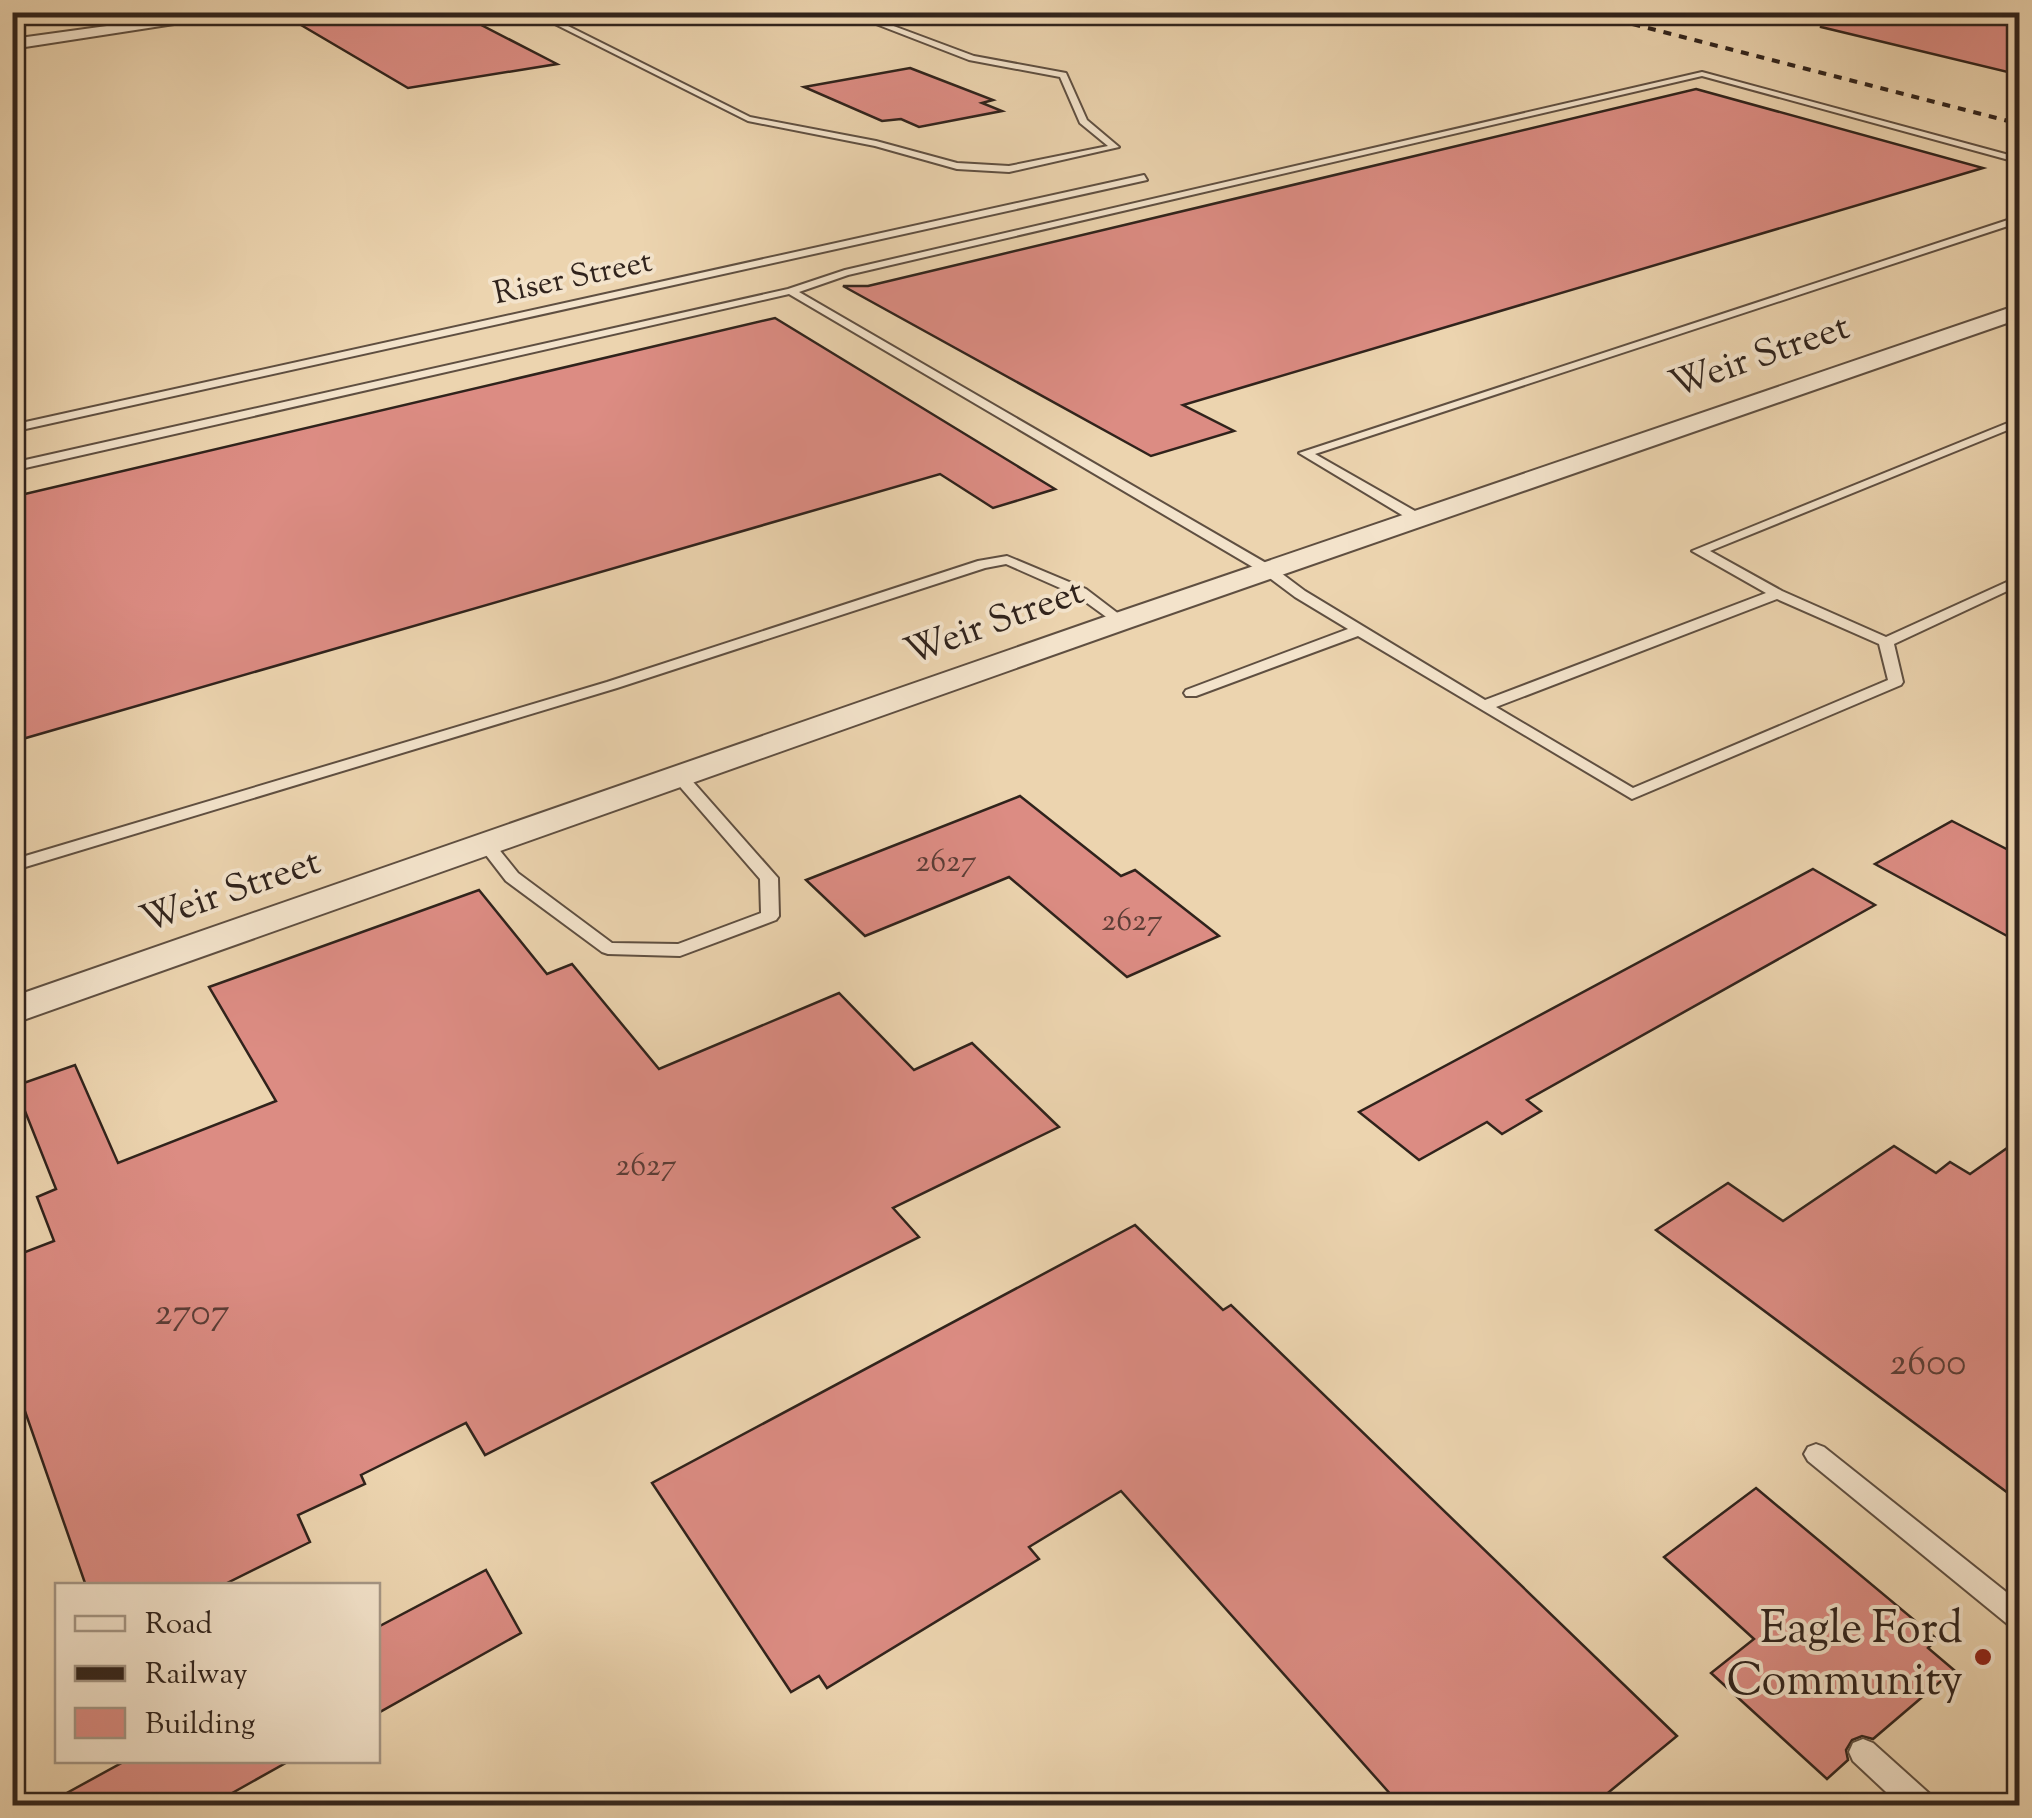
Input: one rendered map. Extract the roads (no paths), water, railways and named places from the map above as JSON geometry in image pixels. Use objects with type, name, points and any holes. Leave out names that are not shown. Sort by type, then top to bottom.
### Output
[{"type":"street","points":[[12,44],[245,12]]},
{"type":"street","name":"Weir Street","points":[[12,1011],[1417,518],[2015,315]]},
{"type":"lane","points":[[534,12],[748,119],[876,144],[957,166],[1009,168],[1115,147],[1082,121],[1063,75],[972,58],[848,12]]},
{"type":"lane","points":[[12,467],[791,291],[845,273],[1702,74],[2020,161]]},
{"type":"lane","name":"Riser Street","points":[[12,429],[1144,178]]},
{"type":"lane","points":[[1417,518],[1305,453],[2020,219]]},
{"type":"lane","points":[[791,291],[1268,570],[1632,794],[1896,682],[1886,642]]},
{"type":"lane","points":[[2020,421],[1700,551],[1777,594],[1886,642],[2020,580]]},
{"type":"lane","points":[[12,866],[612,685],[983,564],[1007,560],[1080,592],[1121,621]]},
{"type":"lane","points":[[1484,706],[1777,594]]},
{"type":"lane","points":[[1191,693],[1360,630]]},
{"type":"lane","points":[[487,846],[512,877],[608,948],[680,950],[770,916],[769,878],[681,778]]},
{"type":"lane","points":[[1816,1454],[2020,1619]]},
{"type":"lane","points":[[1863,1752],[1922,1806]]},
{"type":"railway","points":[[1586,12],[2020,124]]},
{"type":"place","name":"Eagle Ford Community","points":[[1983,1657]]}]
